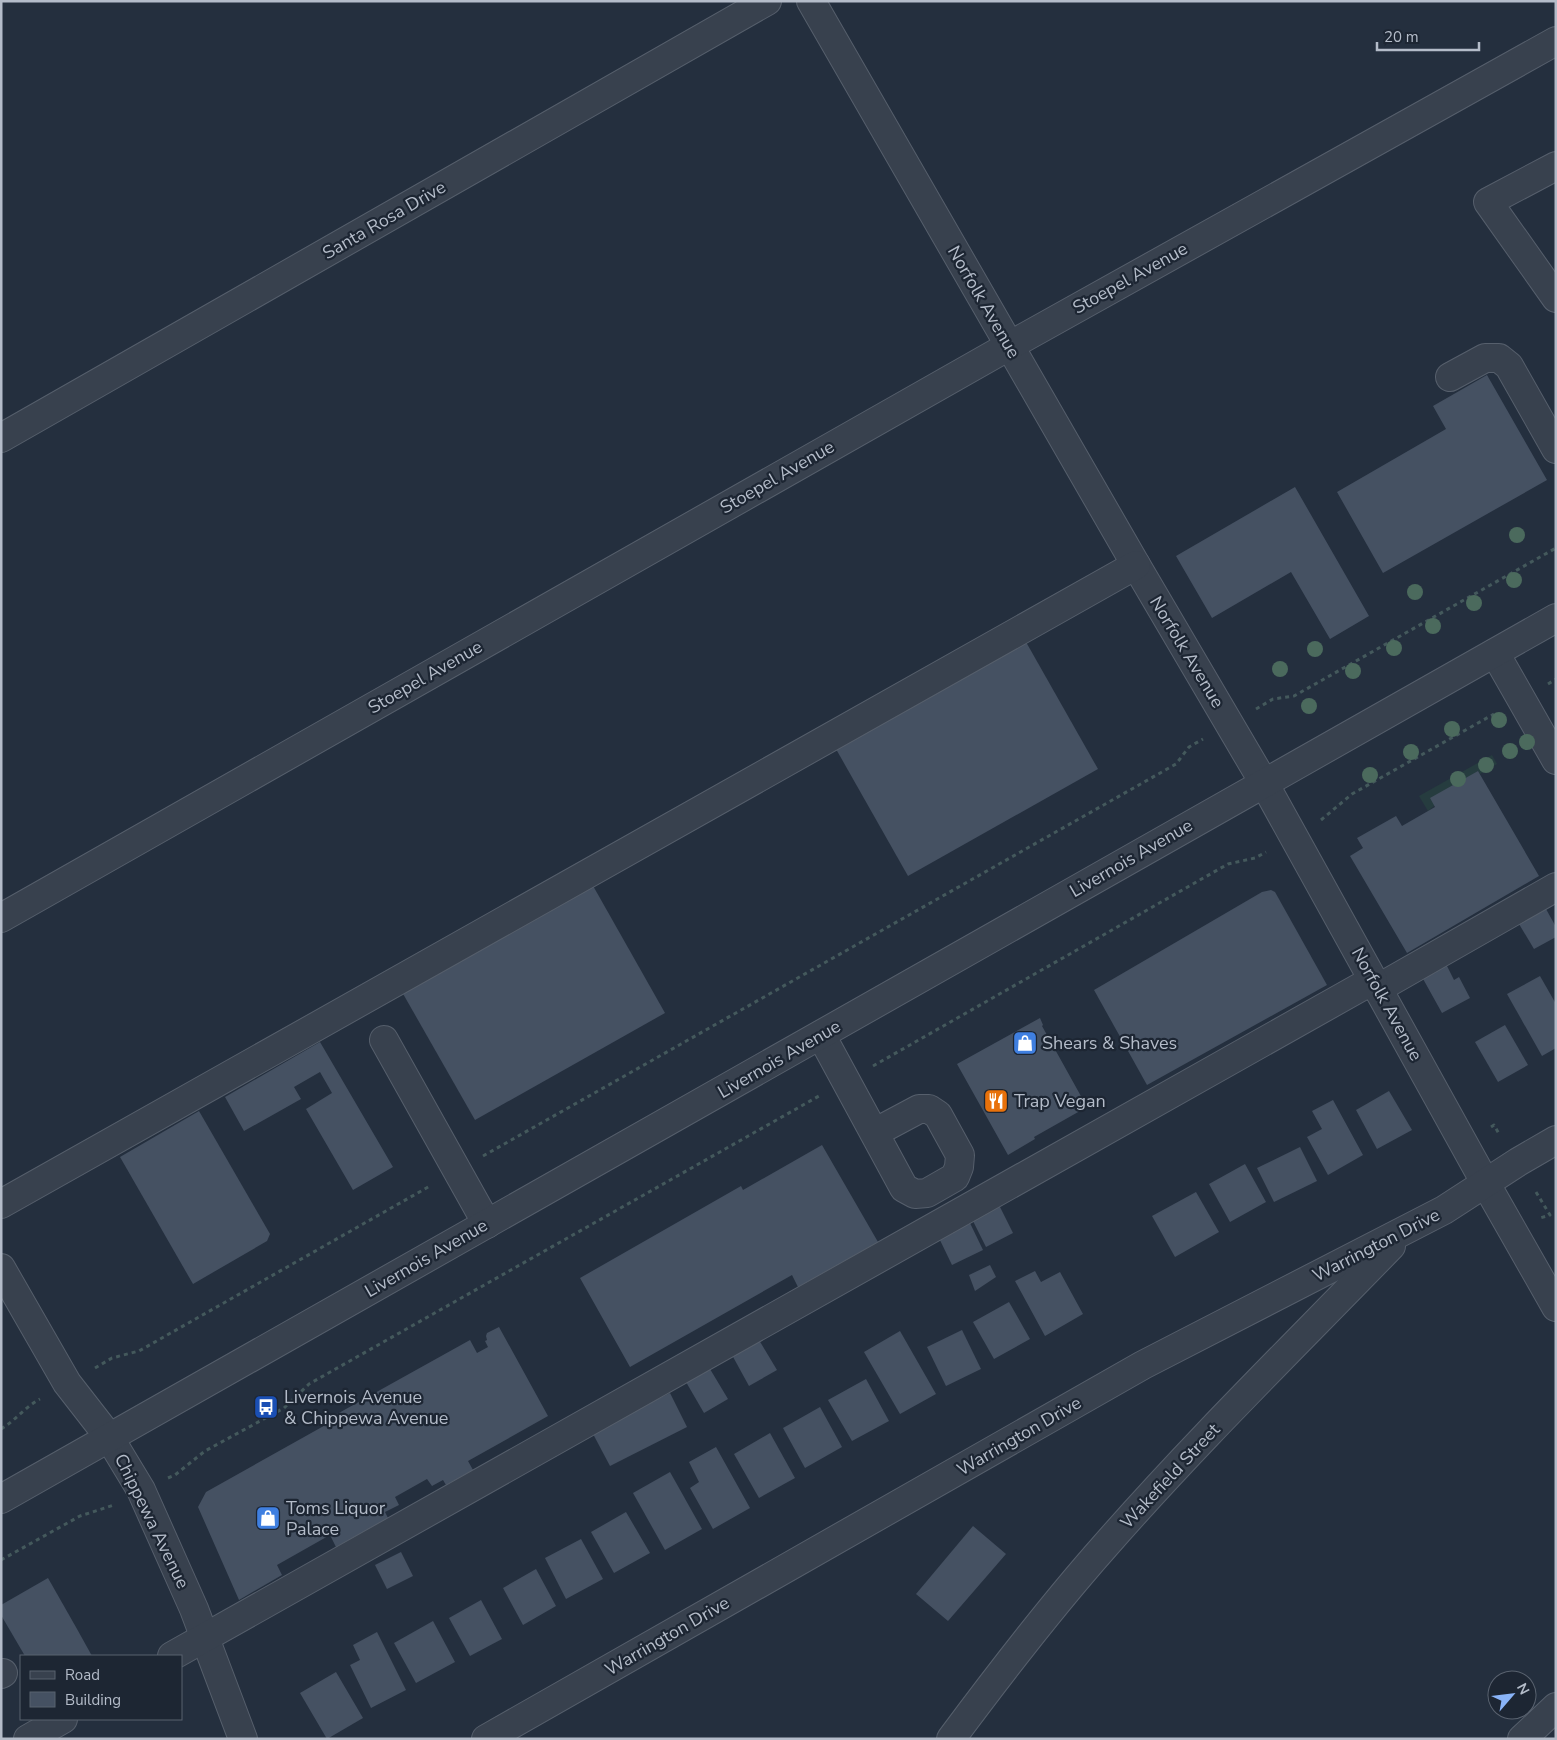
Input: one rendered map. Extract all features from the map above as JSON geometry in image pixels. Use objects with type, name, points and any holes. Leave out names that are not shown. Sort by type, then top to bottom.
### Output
[{"type":"street","name":"Santa Rosa Drive","points":[[1,438],[766,1]]},
{"type":"street","name":"Norfolk Avenue","points":[[811,1],[1136,566],[1264,783],[1556,1307]]},
{"type":"street","name":"Stoepel Avenue","points":[[1,918],[1009,346],[1556,41]]},
{"type":"street","points":[[1556,166],[1488,202],[1556,298]]},
{"type":"street","points":[[1450,377],[1485,358],[1499,358],[1509,366],[1556,449]]},
{"type":"street","points":[[1,1204],[1136,566]]},
{"type":"street","name":"Livernois Avenue","points":[[1,1499],[1556,618]]},
{"type":"street","points":[[1495,653],[1554,751]]},
{"type":"street","points":[[174,1655],[1375,984],[1556,887]]},
{"type":"street","points":[[821,1035],[874,1133]]},
{"type":"street","points":[[384,1040],[487,1224]]},
{"type":"street","name":"Warrington Drive","points":[[486,1739],[1143,1365],[1452,1206],[1518,1162],[1556,1140]]},
{"type":"street","name":"Wakefield Street","points":[[951,1739],[1022,1644],[1103,1548],[1167,1477],[1407,1229]]},
{"type":"street","name":"Chippewa Avenue","points":[[1,1268],[67,1383],[109,1437],[141,1490],[194,1609],[243,1739]]},
{"type":"street","points":[[1522,1739],[1556,1707]]},
{"type":"street","points":[[28,1739],[61,1720]]},
{"type":"path","points":[[1251,711],[1272,699],[1294,696],[1556,548]]},
{"type":"path","points":[[1324,818],[1352,794],[1556,679]]},
{"type":"path","points":[[88,1372],[112,1358],[139,1350],[1176,764],[1189,747],[1209,735]]},
{"type":"path","points":[[175,1475],[205,1451],[284,1408],[309,1384],[1228,864],[1255,858]]},
{"type":"path","points":[[1494,1125],[1499,1134]]},
{"type":"path","points":[[1536,1192],[1550,1215]]},
{"type":"path","points":[[1,1428],[14,1422],[31,1403]]},
{"type":"path","points":[[1,1560],[80,1516],[108,1508]]},
{"type":"green space","points":[[1492,755],[1497,764],[1480,774],[1478,771],[1428,811],[1419,796]]},
{"type":"building","points":[[1487,375],[1547,480],[1383,573],[1337,492],[1446,429],[1433,406]]},
{"type":"building","points":[[1295,487],[1369,616],[1330,639],[1291,572],[1212,618],[1176,556]]},
{"type":"building","points":[[1026,642],[1098,769],[908,876],[836,749]]},
{"type":"building","points":[[1478,771],[1539,876],[1407,953],[1350,856],[1363,848],[1357,838],[1396,816],[1402,826],[1435,807],[1430,798]]},
{"type":"building","points":[[592,884],[665,1013],[475,1120],[402,992]]},
{"type":"building","points":[[1271,890],[1275,892],[1327,985],[1147,1085],[1094,990],[1262,892]]},
{"type":"building","points":[[1546,909],[1556,927],[1556,937],[1534,949],[1519,924]]},
{"type":"building","points":[[1446,964],[1454,980],[1459,977],[1470,998],[1442,1013],[1422,977]]},
{"type":"building","points":[[1540,976],[1556,1004],[1556,1048],[1542,1056],[1507,994]]},
{"type":"building","points":[[1040,1018],[1042,1026],[1087,1107],[1034,1137],[1035,1139],[1008,1155],[957,1064]]},
{"type":"building","points":[[1505,1025],[1528,1065],[1498,1082],[1475,1042]]},
{"type":"building","points":[[320,1042],[393,1167],[353,1190],[306,1109],[332,1093],[320,1072],[294,1087],[301,1099],[244,1131],[225,1097]]},
{"type":"building","points":[[1389,1091],[1412,1130],[1377,1149],[1356,1110]]},
{"type":"building","points":[[1333,1100],[1363,1155],[1328,1175],[1307,1137],[1322,1129],[1312,1111]]},
{"type":"building","points":[[199,1111],[270,1234],[267,1241],[193,1284],[120,1157]]},
{"type":"building","points":[[822,1145],[878,1242],[798,1287],[792,1275],[630,1367],[580,1278],[741,1186],[743,1190]]},
{"type":"building","points":[[1300,1147],[1317,1181],[1274,1202],[1257,1168]]},
{"type":"building","points":[[1245,1164],[1266,1202],[1230,1222],[1209,1184]]},
{"type":"building","points":[[1196,1192],[1219,1232],[1175,1257],[1152,1216]]},
{"type":"building","points":[[999,1205],[1013,1233],[986,1247],[972,1219]]},
{"type":"building","points":[[969,1221],[983,1250],[952,1265],[938,1236]]},
{"type":"building","points":[[990,1265],[996,1277],[975,1291],[969,1275]]},
{"type":"building","points":[[1035,1271],[1041,1282],[1060,1272],[1083,1314],[1045,1336],[1015,1281]]},
{"type":"building","points":[[1009,1302],[1030,1339],[994,1359],[973,1322]]},
{"type":"building","points":[[499,1327],[548,1416],[468,1461],[473,1470],[446,1485],[443,1480],[432,1486],[427,1479],[395,1497],[399,1505],[385,1512],[388,1518],[336,1547],[330,1535],[277,1565],[282,1575],[239,1600],[198,1507],[206,1492],[338,1418],[337,1414],[470,1340],[477,1353],[488,1347],[485,1341],[487,1340],[487,1333]]},
{"type":"building","points":[[962,1330],[981,1369],[946,1386],[927,1347]]},
{"type":"building","points":[[900,1331],[936,1394],[900,1414],[864,1352]]},
{"type":"building","points":[[759,1340],[777,1370],[749,1386],[732,1355]]},
{"type":"building","points":[[710,1369],[728,1399],[704,1413],[686,1382]]},
{"type":"building","points":[[866,1379],[889,1421],[852,1441],[828,1400]]},
{"type":"building","points":[[670,1393],[687,1427],[610,1466],[592,1432]]},
{"type":"building","points":[[820,1407],[842,1447],[805,1468],[783,1428]]},
{"type":"building","points":[[770,1433],[795,1478],[759,1498],[734,1454]]},
{"type":"building","points":[[716,1447],[750,1508],[713,1529],[690,1488],[699,1482],[689,1462]]},
{"type":"building","points":[[670,1472],[702,1529],[665,1550],[633,1493]]},
{"type":"building","points":[[626,1512],[650,1553],[614,1573],[591,1532]]},
{"type":"building","points":[[973,1526],[1006,1554],[948,1621],[916,1594]]},
{"type":"building","points":[[581,1539],[603,1579],[566,1599],[545,1558]]},
{"type":"building","points":[[401,1552],[413,1576],[387,1589],[375,1565]]},
{"type":"building","points":[[536,1569],[556,1606],[523,1625],[503,1588]]},
{"type":"building","points":[[48,1578],[91,1655],[24,1655],[1,1615],[1,1605]]},
{"type":"building","points":[[481,1600],[502,1639],[470,1656],[449,1618]]},
{"type":"building","points":[[433,1621],[455,1662],[416,1683],[394,1643]]},
{"type":"building","points":[[377,1632],[406,1690],[371,1708],[350,1665],[360,1660],[353,1645]]},
{"type":"building","points":[[336,1672],[363,1718],[327,1739],[300,1693]]},
{"type":"place","name":"Shears & Shaves","points":[[1025,1043]]},
{"type":"place","name":"Trap Vegan","points":[[996,1101]]},
{"type":"place","name":"Livernois Avenue & Chippewa Avenue","points":[[266,1407]]},
{"type":"place","name":"Toms Liquor Palace","points":[[268,1518]]}]
